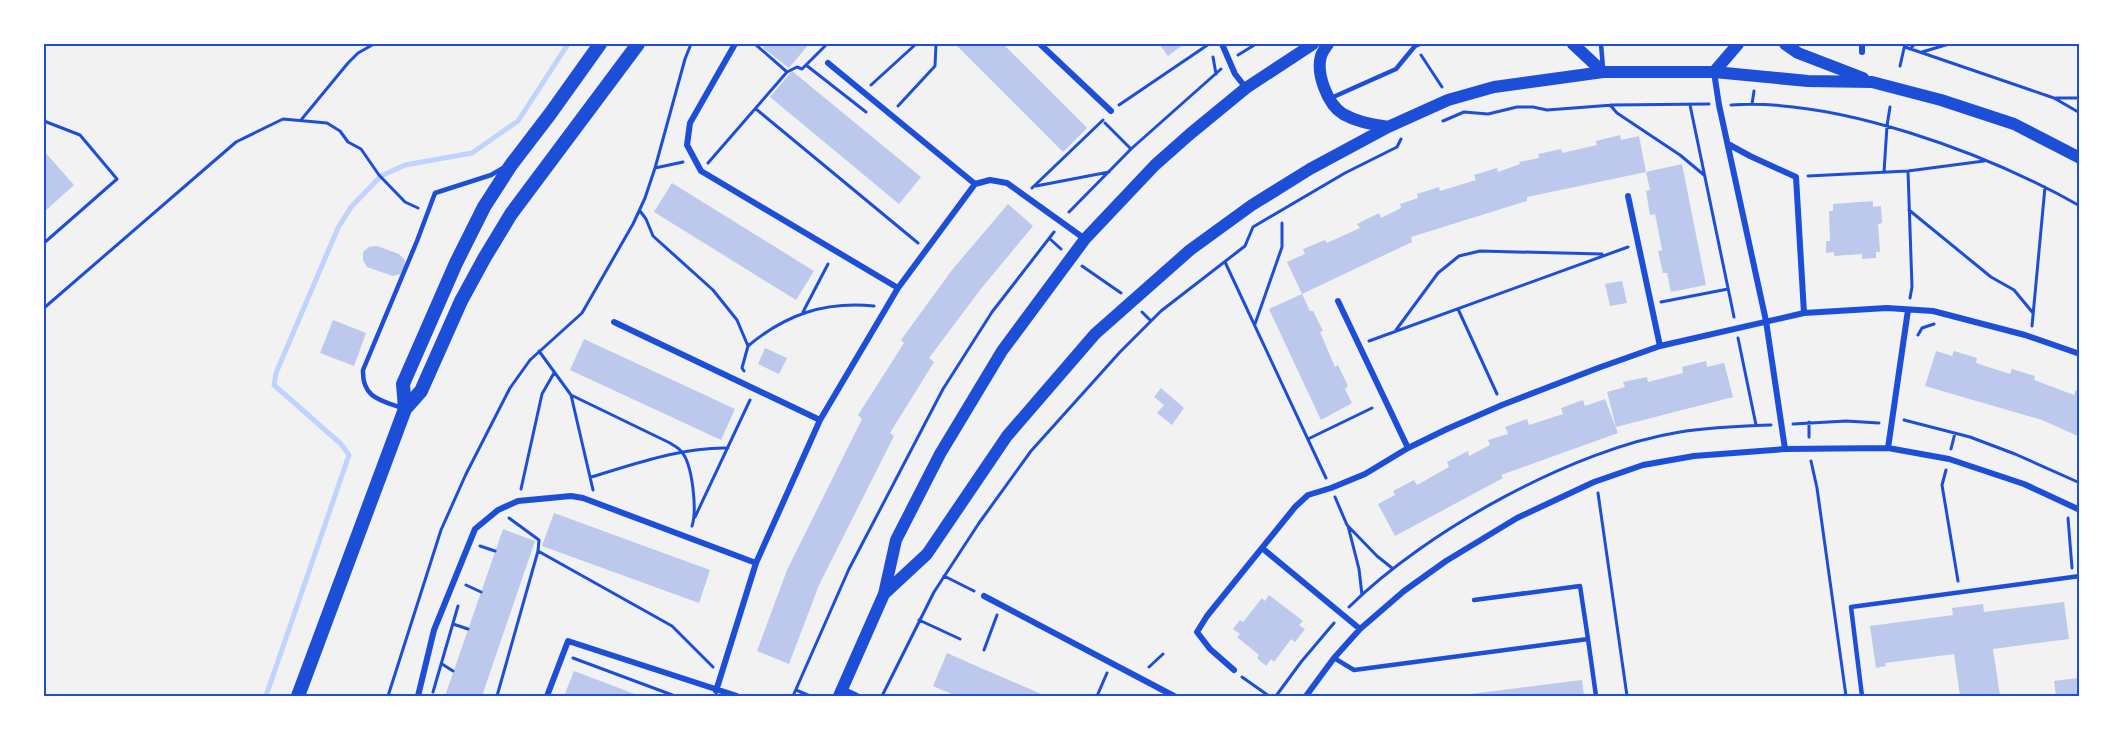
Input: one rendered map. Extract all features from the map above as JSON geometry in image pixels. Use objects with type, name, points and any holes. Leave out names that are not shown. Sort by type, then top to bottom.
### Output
[{"type":"main road","points":[[405,409],[403,384],[456,263],[484,207],[511,165],[600,44]]},
{"type":"main road","points":[[298,696],[405,409],[421,391],[461,301],[511,214],[638,44]]},
{"type":"main road","points":[[841,693],[885,594],[896,540],[940,454],[1002,351],[1085,238],[1155,165],[1246,88],[1313,44]]},
{"type":"main road","points":[[1328,44],[1321,57],[1321,80],[1328,99],[1341,112],[1362,122],[1388,127]]},
{"type":"main road","points":[[1573,44],[1604,72]]},
{"type":"main road","points":[[1714,72],[1738,44]]},
{"type":"main road","points":[[1785,44],[1798,53],[1872,82],[1941,100],[2014,124],[2079,158]]},
{"type":"main road","points":[[885,594],[927,554],[1007,436],[1095,334],[1190,250],[1252,205],[1310,169],[1388,127],[1448,100],[1494,87],[1604,72],[1714,72],[1808,81],[1872,82]]},
{"type":"street","points":[[735,44],[690,123],[687,145],[701,171],[898,288]]},
{"type":"street","points":[[1040,44],[1112,111]]},
{"type":"street","points":[[1222,44],[1235,74],[1246,88]]},
{"type":"street","points":[[1862,44],[1862,52]]},
{"type":"street","points":[[828,63],[975,184]]},
{"type":"street","points":[[1714,72],[1719,105],[1766,321],[1785,449]]},
{"type":"street","points":[[1728,144],[1796,177],[1804,314]]},
{"type":"street","points":[[716,691],[756,563],[820,420],[898,288],[975,184],[990,180],[1007,183],[1085,238]]},
{"type":"street","points":[[1628,196],[1660,346]]},
{"type":"street","points":[[1338,301],[1408,448]]},
{"type":"street","points":[[1234,670],[1210,649],[1197,632],[1207,616],[1295,507],[1308,495],[1365,474],[1408,448],[1502,405],[1660,346],[1804,314],[1887,308],[1933,311],[2032,337],[2079,354]]},
{"type":"street","points":[[1888,448],[1908,310]]},
{"type":"street","points":[[614,322],[820,420]]},
{"type":"street","points":[[1306,696],[1334,658],[1360,629],[1404,591],[1446,561],[1517,518],[1594,482],[1643,465],[1694,456],[1785,449],[1888,448],[1949,459],[2024,484],[2076,509]]},
{"type":"street","points":[[418,696],[434,630],[475,529],[498,510],[519,501],[572,496],[756,563]]},
{"type":"street","points":[[1262,548],[1360,629]]},
{"type":"street","points":[[984,596],[1174,696]]},
{"type":"street","points":[[547,696],[568,641],[736,696]]},
{"type":"street","points":[[841,693],[857,696]]},
{"type":"lane","points":[[1601,44],[1604,72]]},
{"type":"lane","points":[[1328,99],[1396,69],[1417,45]]},
{"type":"lane","points":[[405,409],[385,402],[368,392],[363,384],[363,370],[435,193],[491,175],[511,165]]},
{"type":"lane","points":[[1862,696],[1851,607],[2079,576]]},
{"type":"lane","points":[[1474,600],[1580,586],[1596,696]]},
{"type":"lane","points":[[1334,658],[1354,670],[1588,639]]},
{"type":"path","points":[[301,120],[348,63],[358,53],[374,44]]},
{"type":"path","points":[[388,696],[441,530],[466,474],[510,388],[530,360],[582,314],[640,211],[691,44]]},
{"type":"path","points":[[755,44],[787,72]]},
{"type":"path","points":[[701,171],[787,72],[797,67],[802,69],[827,44]]},
{"type":"path","points":[[863,93],[916,44]]},
{"type":"path","points":[[890,115],[935,66],[936,44]]},
{"type":"path","points":[[1910,49],[1916,44]]},
{"type":"path","points":[[1922,52],[1949,44]]},
{"type":"path","points":[[1417,45],[1442,87],[1453,116]]},
{"type":"path","points":[[1900,66],[1905,45],[1910,49],[2054,98],[2079,113]]},
{"type":"path","points":[[2054,98],[2079,98]]},
{"type":"path","points":[[1435,124],[1464,112],[1488,114],[1517,107],[1533,107],[1547,111],[1610,105],[1752,104],[1809,110],[1887,126],[1986,160],[2045,186],[2079,206]]},
{"type":"path","points":[[1610,105],[1680,154],[1704,175]]},
{"type":"path","points":[[1690,105],[1756,425]]},
{"type":"path","points":[[1884,172],[1890,107]]},
{"type":"path","points":[[756,109],[926,250]]},
{"type":"path","points":[[44,308],[236,142],[283,118],[327,123],[340,131],[348,142],[361,149],[379,175],[405,202],[428,211]]},
{"type":"path","points":[[44,121],[80,135],[117,179],[44,243]]},
{"type":"path","points":[[882,696],[919,620],[944,576],[1031,451],[1070,406],[1151,321],[1245,246],[1253,227],[1345,173],[1397,147],[1400,139],[1408,135]]},
{"type":"path","points":[[655,168],[695,160]]},
{"type":"path","points":[[1796,177],[1908,171],[1986,160]]},
{"type":"path","points":[[1908,171],[1912,287],[1908,310]]},
{"type":"path","points":[[1034,186],[1109,172]]},
{"type":"path","points":[[2032,337],[2045,186]]},
{"type":"path","points":[[1910,210],[1990,277],[2014,290],[2033,313]]},
{"type":"path","points":[[640,211],[653,236],[713,290],[737,320],[748,346],[742,368],[756,389],[695,517],[689,538]]},
{"type":"path","points":[[1255,326],[1282,247],[1282,223]]},
{"type":"path","points":[[1050,239],[1132,302],[1151,321]]},
{"type":"path","points":[[1359,345],[1638,244]]},
{"type":"path","points":[[1395,332],[1438,273],[1459,256],[1480,251],[1604,255]]},
{"type":"path","points":[[1225,262],[1347,525],[1357,561],[1362,595]]},
{"type":"path","points":[[803,312],[828,264]]},
{"type":"path","points":[[1659,302],[1728,289]]},
{"type":"path","points":[[748,346],[781,322],[803,312],[826,307],[855,305],[885,309]]},
{"type":"path","points":[[1458,309],[1502,405]]},
{"type":"path","points":[[1914,341],[1922,328],[1935,324]]},
{"type":"path","points":[[539,351],[571,395],[596,503]]},
{"type":"path","points":[[501,520],[517,514],[542,394],[554,373]]},
{"type":"path","points":[[571,395],[670,443],[682,452],[690,471],[695,517]]},
{"type":"path","points":[[1308,439],[1372,408]]},
{"type":"path","points":[[1905,409],[1904,420],[1955,433],[2015,454],[2079,483]]},
{"type":"path","points":[[1809,422],[1809,448],[1817,488],[1846,696]]},
{"type":"path","points":[[1955,433],[1942,485],[1960,593]]},
{"type":"path","points":[[591,477],[682,452],[728,448]]},
{"type":"path","points":[[1585,460],[1597,490],[1627,696]]},
{"type":"path","points":[[2073,577],[2068,514],[2076,509]]},
{"type":"path","points":[[497,696],[538,551],[539,540],[508,518]]},
{"type":"path","points":[[1347,525],[1392,568]]},
{"type":"path","points":[[476,551],[478,545],[495,551]]},
{"type":"path","points":[[538,551],[672,626],[721,675]]},
{"type":"path","points":[[467,576],[465,585],[481,592]]},
{"type":"path","points":[[944,576],[984,596]]},
{"type":"path","points":[[984,650],[1000,604]]},
{"type":"path","points":[[432,696],[459,605]]},
{"type":"path","points":[[919,620],[960,639]]},
{"type":"path","points":[[453,624],[468,629]]},
{"type":"path","points":[[563,654],[675,696]]},
{"type":"path","points":[[1149,667],[1163,654]]},
{"type":"path","points":[[441,664],[453,671]]},
{"type":"path","points":[[1097,696],[1112,664]]},
{"type":"path","points":[[1234,670],[1269,696]]},
{"type":"path","points":[[796,690],[810,696]]},
{"type":"building","points":[[766,44],[809,44],[789,68],[763,48]]},
{"type":"building","points":[[955,44],[1003,44],[1087,128],[1063,152]]},
{"type":"building","points":[[1159,44],[1184,44],[1168,56]]},
{"type":"building","points":[[792,71],[921,177],[899,204],[770,97]]},
{"type":"building","points":[[1620,135],[1621,140],[1639,136],[1646,172],[1527,197],[1527,201],[1411,237],[1412,242],[1302,294],[1287,262],[1305,254],[1303,249],[1325,240],[1327,243],[1360,228],[1357,224],[1379,213],[1381,218],[1401,208],[1400,204],[1418,198],[1417,194],[1439,187],[1440,191],[1476,180],[1474,175],[1497,168],[1498,172],[1520,164],[1519,162],[1539,158],[1538,154],[1561,149],[1562,153],[1597,145],[1596,141]]},
{"type":"building","points":[[44,151],[74,185],[44,212]]},
{"type":"building","points":[[1682,164],[1706,285],[1671,292],[1667,273],[1663,273],[1658,251],[1662,250],[1655,214],[1650,215],[1646,191],[1650,190],[1646,172]]},
{"type":"building","points":[[672,183],[814,271],[796,300],[654,212]]},
{"type":"building","points":[[1873,201],[1873,207],[1881,206],[1882,223],[1878,224],[1880,252],[1876,252],[1876,258],[1862,259],[1862,254],[1834,256],[1834,252],[1826,253],[1826,241],[1830,241],[1829,211],[1833,211],[1833,204]]},
{"type":"building","points":[[1008,204],[1033,226],[980,290],[929,358],[934,362],[890,433],[894,436],[819,585],[789,664],[757,651],[787,570],[862,419],[858,415],[904,343],[901,340],[952,270]]},
{"type":"building","points":[[377,246],[399,254],[405,260],[400,274],[393,276],[367,267],[363,260],[363,252],[369,247]]},
{"type":"building","points":[[1622,281],[1627,303],[1610,306],[1605,284]]},
{"type":"building","points":[[1302,294],[1323,331],[1320,332],[1335,367],[1338,365],[1348,386],[1345,389],[1352,403],[1321,420],[1269,309]]},
{"type":"building","points":[[333,320],[366,333],[354,366],[320,353]]},
{"type":"building","points":[[584,339],[735,409],[721,440],[570,370]]},
{"type":"building","points":[[765,348],[787,358],[779,374],[758,364]]},
{"type":"building","points":[[1936,351],[1952,356],[1954,351],[1977,358],[1976,363],[2010,374],[2012,369],[2035,376],[2034,380],[2074,395],[2076,390],[2080,392],[2080,437],[2042,420],[1925,386]]},
{"type":"building","points":[[1706,361],[1707,367],[1724,363],[1733,397],[1616,427],[1607,392],[1625,387],[1623,382],[1647,377],[1648,382],[1683,373],[1682,367]]},
{"type":"building","points":[[1161,388],[1184,408],[1172,425],[1157,413],[1164,405],[1154,397]]},
{"type":"building","points":[[1605,399],[1618,433],[1501,475],[1503,478],[1395,536],[1378,504],[1395,495],[1393,491],[1414,480],[1417,485],[1449,467],[1447,462],[1468,451],[1469,456],[1490,445],[1488,440],[1508,434],[1505,427],[1527,419],[1529,425],[1563,414],[1561,408],[1583,400],[1585,406]]},
{"type":"building","points":[[554,513],[710,570],[699,603],[542,546]]},
{"type":"building","points":[[503,529],[535,541],[482,696],[445,696]]},
{"type":"building","points":[[1269,595],[1303,621],[1299,625],[1305,629],[1295,642],[1291,639],[1274,662],[1271,659],[1266,666],[1257,658],[1259,655],[1237,637],[1240,634],[1233,629],[1240,620],[1243,622],[1262,598],[1265,601]]},
{"type":"building","points":[[2064,602],[2069,639],[1993,649],[2000,696],[1960,696],[1954,654],[1885,663],[1886,666],[1876,668],[1870,626],[1953,615],[1952,608],[1983,604],[1984,612]]},
{"type":"building","points":[[947,653],[1046,696],[956,696],[933,686]]},
{"type":"building","points":[[574,671],[640,696],[564,696]]},
{"type":"building","points":[[2078,678],[2080,694],[2056,696],[2054,681]]},
{"type":"building","points":[[1582,680],[1584,696],[1462,696],[1462,695]]},
{"type":"waterway","points":[[266,696],[349,455],[341,444],[274,385],[276,373],[338,228],[351,207],[381,176],[405,165],[472,153],[518,121],[568,44]]}]
